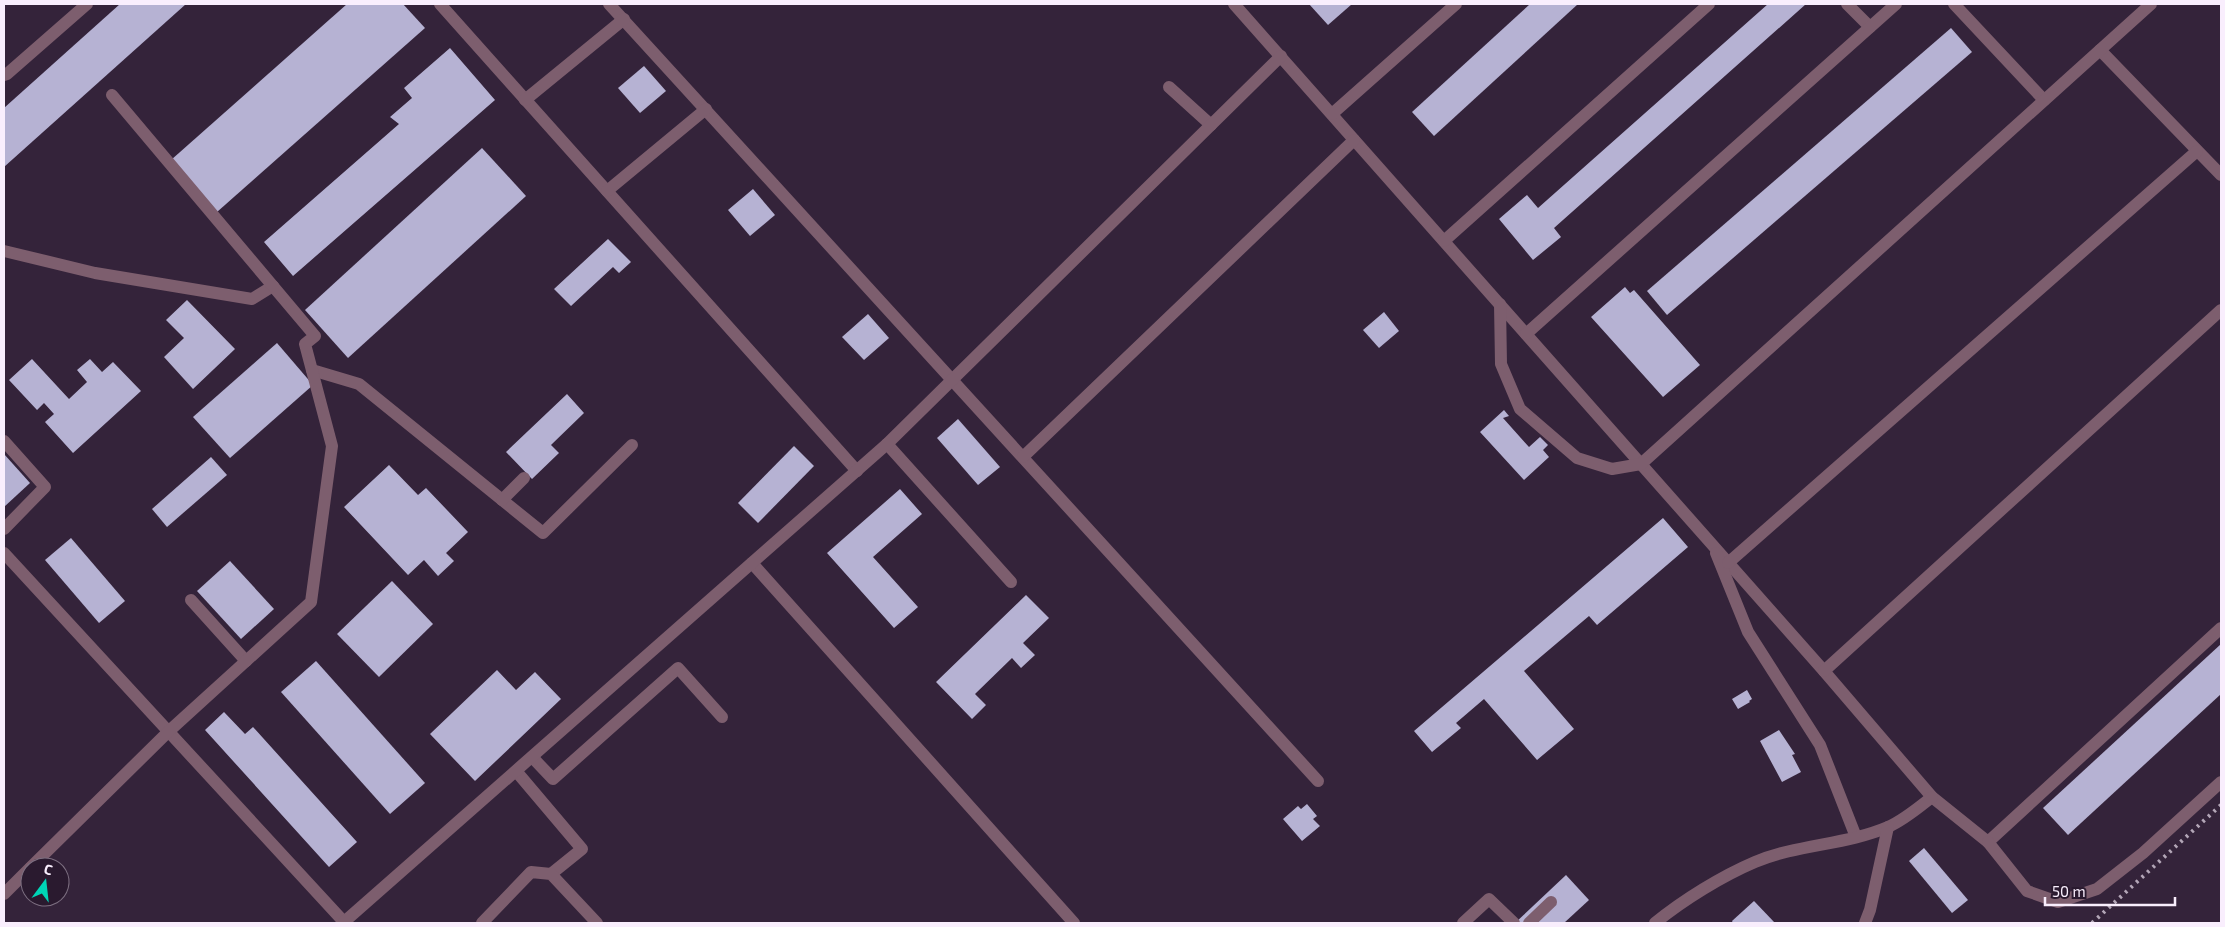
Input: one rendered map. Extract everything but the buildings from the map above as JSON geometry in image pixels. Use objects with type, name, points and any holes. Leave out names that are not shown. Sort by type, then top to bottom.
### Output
[{"type":"street","points":[[4,74],[7,74],[87,4]]},
{"type":"street","points":[[440,4],[857,470]]},
{"type":"street","points":[[609,4],[1318,780]]},
{"type":"street","points":[[1234,4],[1642,464],[1932,797],[1988,842],[2027,891],[2058,902],[2096,888],[2143,853],[2221,782]]},
{"type":"street","points":[[1332,114],[1456,4]]},
{"type":"street","points":[[1444,241],[1709,4]]},
{"type":"street","points":[[1847,4],[1870,27]]},
{"type":"street","points":[[1526,334],[1896,4]]},
{"type":"street","points":[[1954,4],[2044,100]]},
{"type":"street","points":[[1500,304],[1501,364],[1520,409],[1577,458],[1612,469],[1642,464],[2151,4]]},
{"type":"street","points":[[525,100],[624,19]]},
{"type":"street","points":[[2100,50],[2221,175]]},
{"type":"street","points":[[4,553],[344,923],[887,444],[1281,56]]},
{"type":"street","points":[[1169,87],[1211,125]]},
{"type":"street","points":[[42,857],[168,732],[311,602],[332,446],[305,344],[315,336],[112,95]]},
{"type":"street","points":[[607,191],[706,109]]},
{"type":"street","points":[[1023,457],[1354,140]]},
{"type":"street","points":[[1728,563],[2197,151]]},
{"type":"street","points":[[4,251],[96,273],[252,299],[273,286]]},
{"type":"street","points":[[1824,671],[2221,310]]},
{"type":"street","points":[[312,370],[359,384],[543,534],[632,445]]},
{"type":"street","points":[[4,442],[44,487],[4,529]]},
{"type":"street","points":[[887,444],[1011,582]]},
{"type":"street","points":[[502,500],[524,478]]},
{"type":"street","points":[[1712,544],[1748,632],[1820,745],[1856,837]]},
{"type":"street","points":[[752,563],[1074,923]]},
{"type":"street","points":[[191,600],[246,661]]},
{"type":"street","points":[[1988,842],[2221,628]]},
{"type":"street","points":[[532,757],[553,779],[678,668],[722,717]]},
{"type":"street","points":[[516,771],[582,849],[551,874]]},
{"type":"street","points":[[1655,923],[1680,902],[1756,862],[1888,827],[1908,816],[1932,797]]},
{"type":"street","points":[[1865,923],[1870,910],[1888,827]]},
{"type":"street","points":[[482,923],[531,872],[551,874],[597,923]]},
{"type":"street","points":[[4,894],[20,879]]},
{"type":"street","points":[[1463,923],[1489,899],[1514,923]]},
{"type":"street","points":[[1529,923],[1551,902]]},
{"type":"railway","points":[[2092,923],[2221,805]]}]
